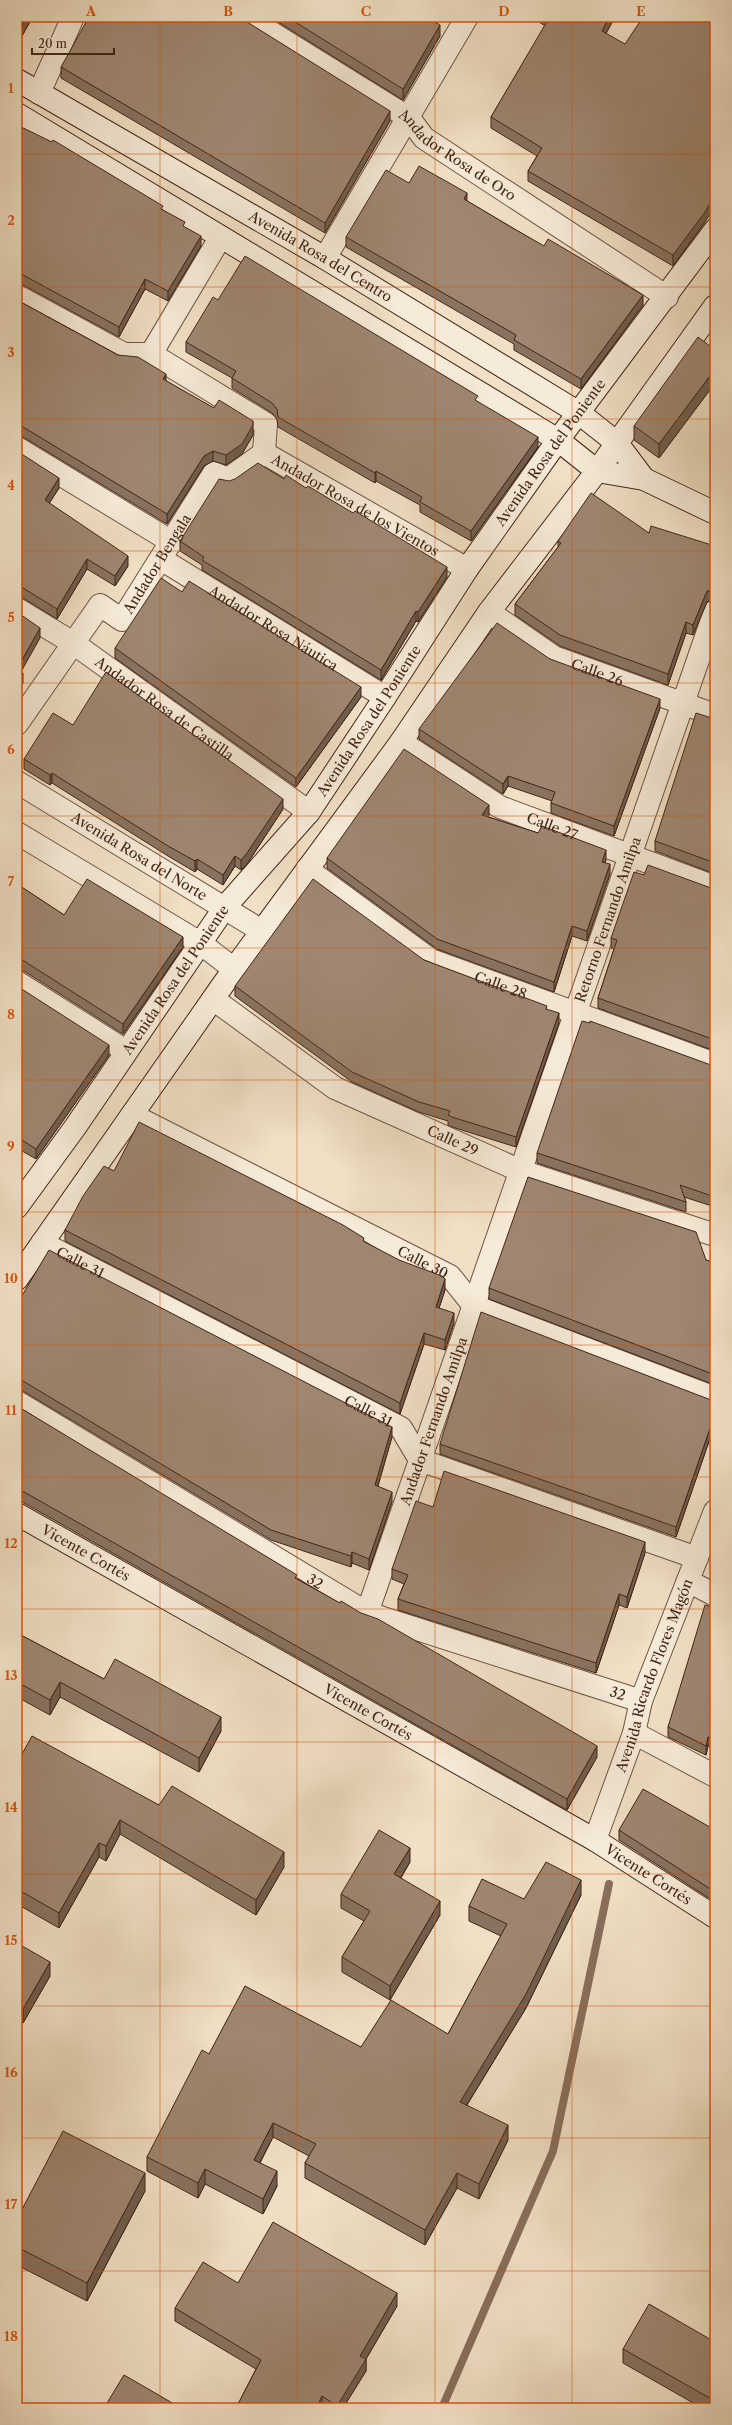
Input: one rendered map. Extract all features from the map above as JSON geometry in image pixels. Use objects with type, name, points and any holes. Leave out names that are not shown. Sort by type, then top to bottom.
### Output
[{"type":"street","points":[[39,93],[73,17]]},
{"type":"street","name":"Andador Rosa de Oro","points":[[246,17],[409,118],[424,138],[667,297]]},
{"type":"street","points":[[325,258],[409,118],[467,17]]},
{"type":"street","name":"Avenida Rosa del Centro","points":[[17,80],[325,258],[579,412],[617,443],[644,479]]},
{"type":"street","points":[[17,114],[220,238],[558,440],[597,471],[644,479],[715,513]]},
{"type":"street","name":"Avenida Rosa del Poniente","points":[[21,1193],[76,1126],[225,907],[309,812],[386,697],[467,569],[558,440],[667,297],[715,230]]},
{"type":"street","points":[[17,296],[124,354],[151,354],[220,238]]},
{"type":"street","points":[[17,1279],[234,969],[401,742],[489,612],[597,471],[715,306]]},
{"type":"street","name":"Andador Rosa de los Vientos","points":[[151,354],[266,424],[264,453],[467,569]]},
{"type":"street","name":"Andador Rosa Náutica","points":[[17,448],[166,551],[386,697]]},
{"type":"street","name":"Andador Bengala","points":[[17,724],[100,605],[122,620],[214,473],[228,479],[264,453]]},
{"type":"street","name":"Andador Rosa de Castilla","points":[[17,609],[73,643],[309,812]]},
{"type":"street","name":"Retorno Fernando Amilpa","points":[[500,1229],[715,611]]},
{"type":"street","name":"Calle 26","points":[[489,612],[554,657],[715,715]]},
{"type":"street","name":"Calle 27","points":[[401,742],[500,807],[715,886]]},
{"type":"street","name":"Avenida Rosa del Norte","points":[[17,782],[225,907],[262,931]]},
{"type":"street","points":[[17,833],[200,943],[234,969]]},
{"type":"street","name":"Calle 28","points":[[307,869],[432,960],[715,1064]]},
{"type":"street","points":[[17,982],[126,1051]]},
{"type":"street","name":"Calle 29","points":[[213,999],[335,1088],[521,1171],[715,1235]]},
{"type":"street","name":"Calle 30","points":[[132,1114],[450,1276],[474,1306]]},
{"type":"street","name":"Andador Fernando Amilpa","points":[[367,1613],[500,1229]]},
{"type":"street","name":"Calle 31","points":[[42,1243],[401,1428],[420,1460]]},
{"type":"street","points":[[474,1306],[715,1398]]},
{"type":"street","name":"32","points":[[17,1402],[367,1613],[641,1701]]},
{"type":"street","points":[[420,1460],[697,1558]]},
{"type":"street","name":"Avenida Ricardo Flores Magón","points":[[595,1840],[634,1733],[641,1701],[715,1511]]},
{"type":"street","name":"Vicente Cortés","points":[[17,1514],[595,1840],[715,1917]]},
{"type":"street","points":[[688,1581],[715,1595]]},
{"type":"street","points":[[634,1733],[715,1776]]},
{"type":"building","points":[[17,17],[27,17],[17,36]]},
{"type":"building","points":[[89,17],[239,17],[390,111],[325,223],[61,67]]},
{"type":"building","points":[[287,17],[429,17],[428,18],[440,25],[403,89]]},
{"type":"building","points":[[548,17],[609,17],[602,31],[625,44],[643,17],[715,17],[715,195],[705,212],[673,255],[528,171],[542,148],[491,117],[549,18]]},
{"type":"building","points":[[17,125],[52,142],[53,140],[163,206],[161,209],[185,222],[183,226],[201,236],[168,291],[145,279],[119,327],[23,275],[17,275]]},
{"type":"building","points":[[419,166],[467,193],[464,199],[511,227],[544,246],[548,239],[643,295],[581,379],[514,340],[516,335],[346,237],[386,170],[409,183]]},
{"type":"building","points":[[245,256],[478,396],[475,400],[538,437],[471,531],[420,502],[422,497],[376,471],[375,473],[278,417],[277,409],[272,403],[232,378],[236,371],[186,342],[213,297],[218,300]]},
{"type":"building","points":[[17,300],[118,355],[138,357],[166,374],[163,379],[214,408],[219,400],[253,421],[253,425],[242,444],[226,455],[213,451],[204,456],[167,514],[23,427],[17,426]]},
{"type":"building","points":[[698,337],[715,350],[715,369],[659,444],[634,426]]},
{"type":"building","points":[[17,451],[59,478],[45,500],[128,556],[115,576],[87,559],[57,609],[23,588],[17,588]]},
{"type":"building","points":[[258,463],[284,479],[286,475],[306,488],[308,486],[353,513],[355,511],[447,567],[418,612],[416,611],[381,670],[202,560],[204,557],[180,541],[219,479],[229,481],[235,479]]},
{"type":"building","points":[[591,493],[649,533],[651,526],[715,546],[712,559],[715,560],[715,590],[707,591],[693,625],[686,622],[668,674],[560,635],[515,604],[561,543],[558,541]]},
{"type":"building","points":[[161,578],[182,592],[189,581],[361,687],[296,778],[115,648]]},
{"type":"building","points":[[17,612],[40,628],[17,669]]},
{"type":"building","points":[[497,623],[550,659],[660,699],[614,826],[551,803],[555,792],[508,776],[503,784],[419,729]]},
{"type":"building","points":[[715,656],[715,665],[712,664]]},
{"type":"building","points":[[17,669],[23,673],[17,681]]},
{"type":"building","points":[[106,672],[283,799],[247,853],[241,860],[235,856],[223,875],[197,859],[195,861],[168,846],[52,773],[50,775],[24,759],[53,713],[73,725]]},
{"type":"building","points":[[696,713],[715,719],[715,863],[655,841]]},
{"type":"building","points":[[404,749],[489,805],[482,815],[538,833],[542,826],[606,850],[602,862],[610,864],[587,931],[572,926],[554,982],[437,939],[327,858]]},
{"type":"building","points":[[648,865],[715,889],[715,1040],[598,998],[617,940],[611,938],[634,872],[644,875]]},
{"type":"building","points":[[87,879],[183,937],[123,1024],[24,961],[17,959],[17,884],[64,915]]},
{"type":"building","points":[[313,879],[424,960],[547,1006],[546,1009],[559,1013],[516,1137],[452,1117],[448,1115],[450,1111],[419,1102],[352,1072],[235,986]]},
{"type":"building","points":[[17,986],[109,1045],[36,1149],[17,1137]]},
{"type":"building","points":[[582,1021],[590,1023],[590,1021],[715,1066],[715,1197],[680,1185],[686,1202],[537,1153]]},
{"type":"building","points":[[139,1122],[343,1225],[364,1238],[363,1241],[399,1260],[442,1276],[445,1279],[436,1307],[454,1313],[445,1340],[424,1333],[400,1403],[65,1230],[83,1196],[104,1166],[114,1171]]},
{"type":"building","points":[[528,1177],[696,1232],[706,1260],[715,1263],[715,1375],[489,1288]]},
{"type":"building","points":[[49,1250],[392,1427],[375,1485],[392,1492],[369,1559],[352,1552],[351,1556],[271,1530],[23,1381],[17,1379],[17,1297],[20,1299]]},
{"type":"building","points":[[481,1312],[711,1400],[715,1399],[715,1414],[676,1527],[440,1444]]},
{"type":"building","points":[[17,1406],[297,1575],[295,1578],[340,1603],[341,1601],[361,1613],[378,1619],[597,1746],[567,1799],[17,1488]]},
{"type":"building","points":[[444,1471],[645,1542],[627,1597],[619,1594],[596,1663],[398,1599],[408,1575],[392,1569],[416,1501],[433,1507]]},
{"type":"building","points":[[705,1605],[715,1608],[715,1739],[708,1737],[706,1746],[668,1727]]},
{"type":"building","points":[[17,1633],[104,1679],[115,1659],[221,1717],[199,1758],[60,1682],[50,1700],[17,1682]]},
{"type":"building","points":[[32,1736],[159,1805],[172,1786],[284,1852],[256,1900],[120,1820],[106,1846],[99,1843],[59,1913],[17,1889],[17,1763]]},
{"type":"building","points":[[643,1789],[715,1830],[715,1892],[619,1830]]},
{"type":"building","points":[[379,1830],[410,1848],[394,1874],[440,1901],[390,1986],[342,1957],[370,1911],[341,1894]]},
{"type":"building","points":[[546,1862],[581,1880],[526,1994],[460,2102],[508,2125],[479,2184],[457,2173],[425,2230],[305,2163],[316,2144],[273,2123],[254,2160],[277,2171],[263,2199],[205,2169],[198,2183],[147,2157],[202,2050],[209,2054],[245,1986],[361,2047],[391,2000],[448,2034],[507,1924],[469,1906],[482,1879],[524,1899]]},
{"type":"building","points":[[17,1943],[50,1962],[23,2009],[17,2005]]},
{"type":"building","points":[[63,2131],[145,2173],[87,2283],[17,2247],[17,2219]]},
{"type":"building","points":[[273,2222],[397,2293],[360,2356],[366,2359],[337,2406],[322,2396],[316,2408],[236,2408],[261,2360],[175,2308],[203,2262],[238,2283]]},
{"type":"building","points":[[649,2304],[715,2342],[715,2401],[623,2349]]},
{"type":"building","points":[[124,2375],[181,2408],[104,2408]]},
{"type":"waterway","points":[[442,2408],[553,2151],[609,1884]]}]
